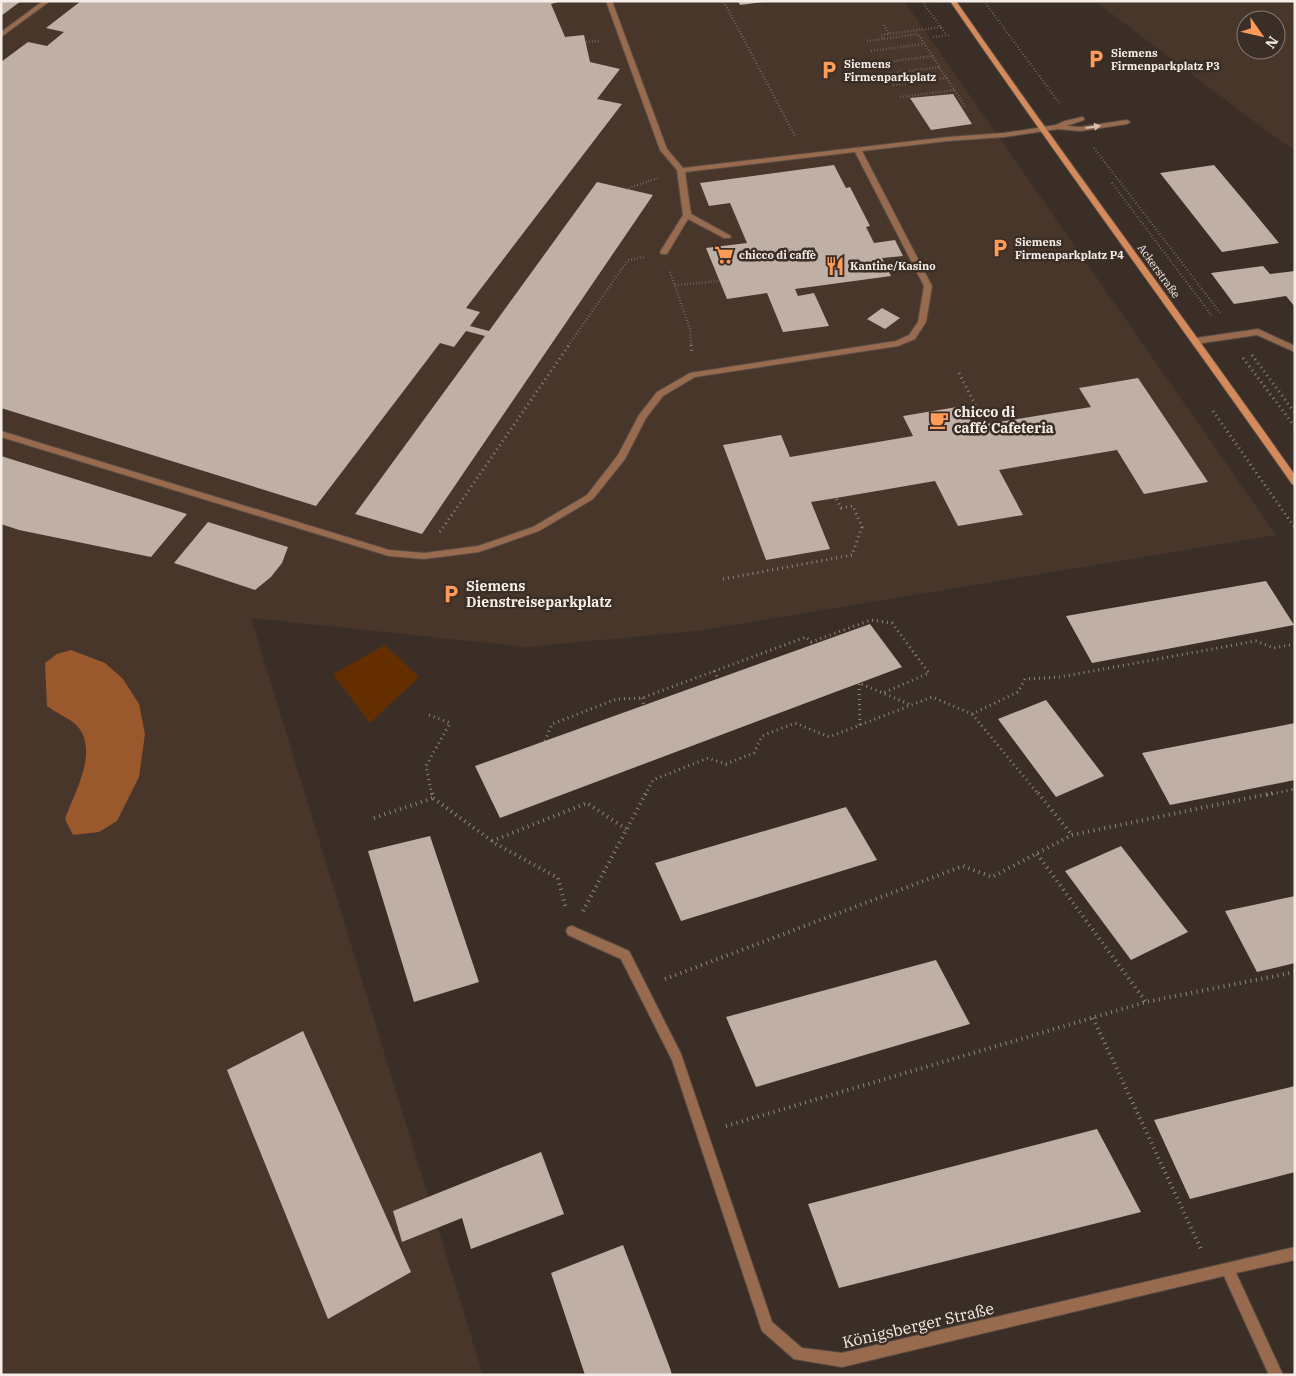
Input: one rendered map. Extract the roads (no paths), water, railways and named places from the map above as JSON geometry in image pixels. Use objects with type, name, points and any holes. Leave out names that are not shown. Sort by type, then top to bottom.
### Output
[{"type":"street","points":[[1,35],[47,1]]},
{"type":"street","points":[[609,1],[664,150],[681,170],[687,215],[664,252]]},
{"type":"street","name":"Ackerstraße","points":[[953,1],[1042,129],[1291,471],[1295,482]]},
{"type":"street","points":[[1058,127],[1066,122],[1082,120]]},
{"type":"street","points":[[681,170],[1058,127],[1080,129],[1127,122]]},
{"type":"street","points":[[1,434],[390,553],[424,556],[479,549],[536,529],[590,497],[622,457],[642,417],[660,394],[693,375],[898,343],[912,337],[922,322],[928,286],[857,149]]},
{"type":"street","points":[[687,215],[727,236]]},
{"type":"street","points":[[1196,341],[1258,332],[1295,348]]},
{"type":"street","name":"Königsberger Straße","points":[[572,932],[624,955],[676,1058],[767,1326],[799,1354],[842,1360],[1295,1253]]},
{"type":"street","points":[[1228,1270],[1276,1375]]},
{"type":"place","name":"Siemens Firmenparkplatz P3","points":[[1096,59]]},
{"type":"place","name":"Siemens Firmenparkplatz","points":[[829,70]]},
{"type":"place","name":"Siemens Firmenparkplatz P4","points":[[1000,248]]},
{"type":"place","name":"chicco di caffè","points":[[724,255]]},
{"type":"place","name":"Kantine/Kasino","points":[[835,266]]},
{"type":"place","name":"chicco di caffé Cafeteria","points":[[939,420]]},
{"type":"place","name":"Siemens Dienstreiseparkplatz","points":[[451,594]]}]
